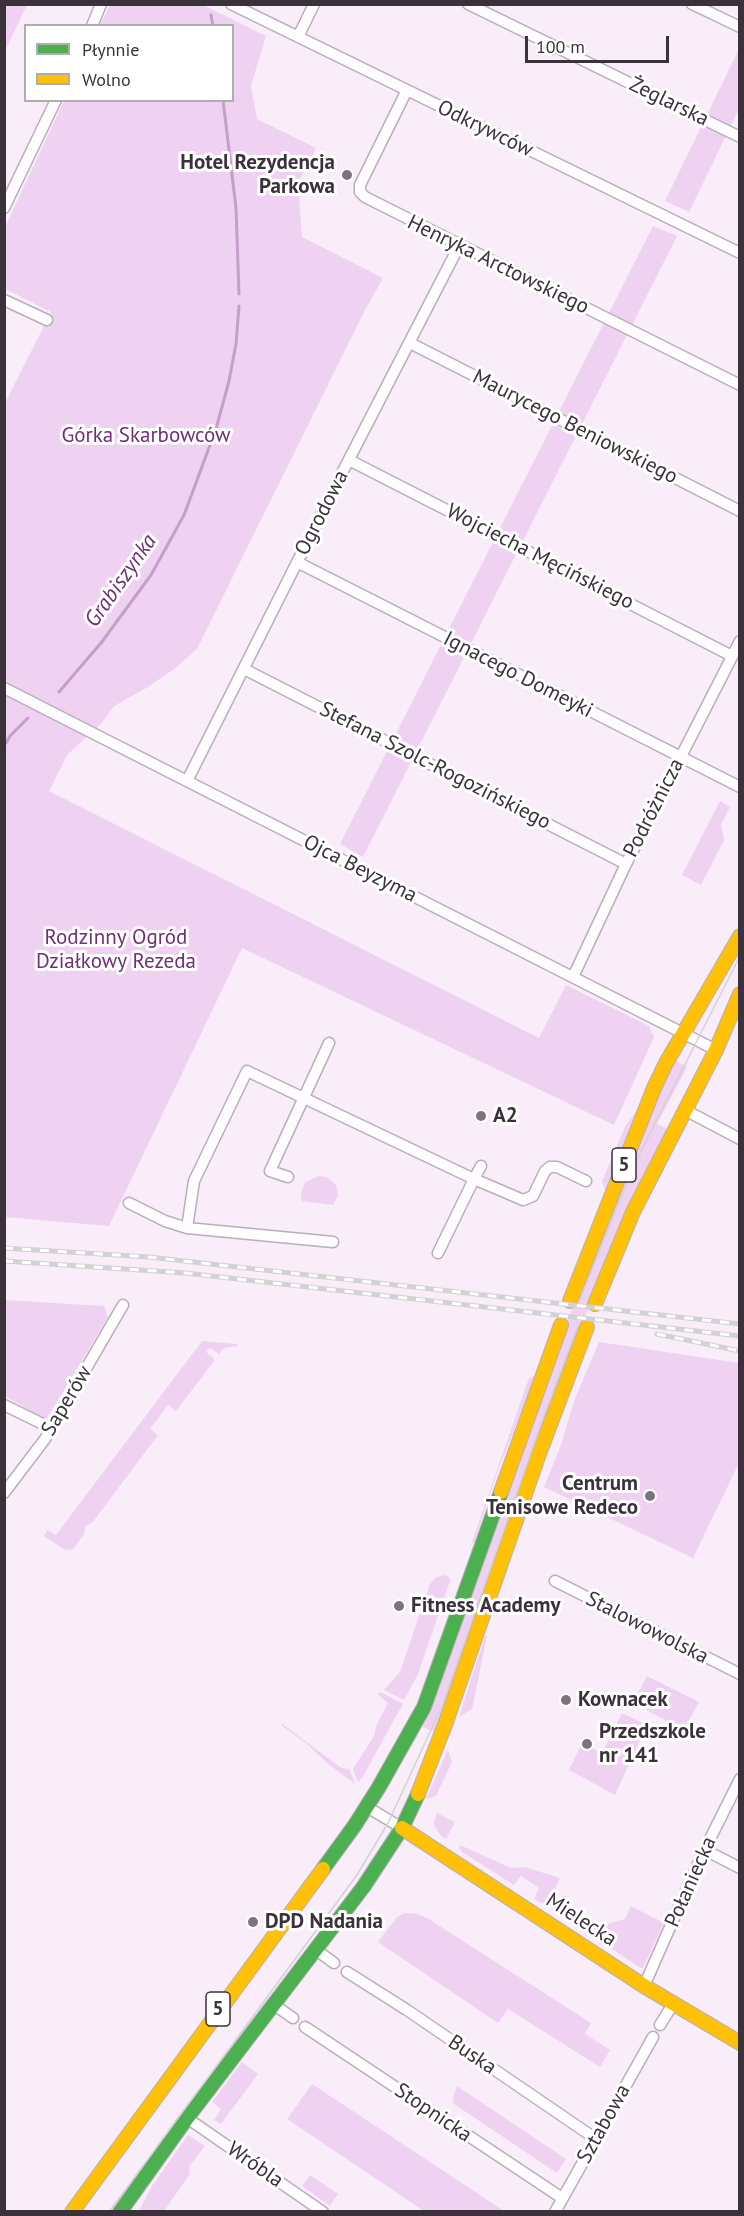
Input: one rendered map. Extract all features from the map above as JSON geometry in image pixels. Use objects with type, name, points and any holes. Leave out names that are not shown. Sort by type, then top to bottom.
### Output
[{"type":"main road","name":"5","points":[[570,1301],[650,1097],[666,1063],[740,936]]},
{"type":"main road","name":"5","points":[[596,1304],[626,1229],[716,1050],[740,994]]},
{"type":"main road","name":"5","points":[[72,2211],[367,1807],[427,1700],[561,1325]]},
{"type":"main road","name":"5","points":[[120,2211],[187,2118],[364,1886],[402,1828],[417,1797],[446,1722],[586,1327]]},
{"type":"main road","name":"Mielecka","points":[[402,1828],[644,1986],[740,2043]]},
{"type":"street","points":[[93,24],[101,4]]},
{"type":"street","name":"Odkrywców","points":[[231,4],[740,253]]},
{"type":"street","points":[[298,37],[314,4]]},
{"type":"street","name":"Żeglarska","points":[[468,4],[740,137]]},
{"type":"street","points":[[692,4],[740,27]]},
{"type":"street","name":"Henryka Arctowskiego","points":[[407,90],[360,185],[360,192],[365,197],[740,385]]},
{"type":"street","points":[[4,208],[55,102]]},
{"type":"street","name":"Ogrodowa","points":[[187,781],[459,246]]},
{"type":"street","points":[[4,300],[47,320]]},
{"type":"street","name":"Maurycego Beniowskiego","points":[[410,343],[740,511]]},
{"type":"street","name":"Wojciecha Męcińskiego","points":[[349,460],[732,656]]},
{"type":"street","name":"Ignacego Domeyki","points":[[297,562],[740,788]]},
{"type":"street","name":"Podróżnicza","points":[[573,977],[626,864],[740,641]]},
{"type":"street","name":"Stefana Szolc-Rogozińskiego","points":[[244,669],[626,864]]},
{"type":"street","name":"Ojca Beyzyma","points":[[4,688],[716,1050]]},
{"type":"street","points":[[288,1177],[270,1170],[329,1043]]},
{"type":"street","points":[[187,1228],[194,1181],[247,1071],[523,1200],[533,1196],[545,1171],[550,1167],[557,1167],[586,1181]]},
{"type":"street","points":[[685,1110],[740,1139]]},
{"type":"street","points":[[438,1253],[481,1166]]},
{"type":"street","points":[[129,1203],[165,1221],[187,1228],[333,1242]]},
{"type":"street","name":"Saperów","points":[[4,1492],[45,1439],[123,1305]]},
{"type":"street","points":[[4,1405],[51,1428]]},
{"type":"street","name":"Stalowowolska","points":[[555,1581],[740,1674]]},
{"type":"street","name":"Połaniecka","points":[[644,1986],[705,1850],[740,1779]]},
{"type":"street","points":[[367,1807],[402,1828]]},
{"type":"street","points":[[705,1850],[740,1868]]},
{"type":"street","points":[[315,1949],[334,1963]]},
{"type":"street","name":"Buska","points":[[347,1972],[407,2010],[596,2139]]},
{"type":"street","points":[[273,2004],[293,2018]]},
{"type":"street","points":[[660,2025],[673,2004]]},
{"type":"street","name":"Stopnicka","points":[[305,2027],[562,2198]]},
{"type":"street","name":"Sztabowa","points":[[555,2211],[653,2037]]},
{"type":"street","name":"Wróbla","points":[[187,2118],[323,2211]]},
{"type":"green space","points":[[4,5],[27,5],[5,51]]},
{"type":"green space","points":[[110,5],[203,5],[266,36],[251,86],[257,119],[316,148],[298,183],[302,237],[383,278],[197,649],[148,687],[114,706],[101,724],[67,755],[49,791],[539,1038],[566,985],[649,1026],[654,1037],[614,1125],[242,948],[109,1226],[5,1217],[4,405],[51,312],[5,289],[5,227],[64,102],[234,102],[234,24],[100,24]]},
{"type":"green space","points":[[739,49],[739,109],[689,212],[665,201]]},
{"type":"green space","points":[[653,226],[677,236],[363,857],[340,844]]},
{"type":"green space","points":[[720,801],[730,807],[721,825],[724,840],[701,885],[682,875]]},
{"type":"green space","points":[[674,1060],[687,1067],[657,1124],[667,1129],[631,1198],[578,1335],[437,1733],[423,1727],[551,1365],[587,1270]]},
{"type":"green space","points":[[636,1111],[605,1190],[602,1181],[625,1127]]},
{"type":"green space","points":[[319,1176],[327,1177],[336,1185],[338,1196],[333,1205],[302,1201],[301,1194],[305,1182]]},
{"type":"green space","points":[[5,1300],[104,1306],[108,1317],[46,1420],[5,1396]]},
{"type":"green space","points":[[202,1341],[237,1344],[237,1346],[224,1348],[219,1354],[210,1348],[206,1352],[214,1358],[214,1361],[176,1411],[168,1405],[150,1429],[158,1435],[92,1523],[86,1526],[84,1534],[73,1549],[65,1550],[44,1536],[47,1530],[56,1535]]},
{"type":"green space","points":[[599,1342],[739,1363],[739,1463],[693,1558],[544,1487],[561,1445],[574,1401]]},
{"type":"green space","points":[[536,1375],[497,1473],[474,1543],[472,1542],[529,1378]]},
{"type":"green space","points":[[443,1575],[449,1577],[450,1581],[418,1674],[404,1700],[384,1690],[400,1672],[430,1584],[435,1578]]},
{"type":"green space","points":[[485,1636],[487,1636],[472,1709],[459,1717]]},
{"type":"green space","points":[[647,1676],[699,1702],[684,1730],[633,1703]]},
{"type":"green space","points":[[381,1692],[403,1704],[358,1782],[353,1769],[374,1736],[376,1726],[388,1703],[377,1694]]},
{"type":"green space","points":[[622,1713],[647,1725],[615,1795],[569,1770],[582,1743],[602,1753]]},
{"type":"green space","points":[[281,1723],[340,1767],[350,1770],[355,1784],[282,1726]]},
{"type":"green space","points":[[448,1749],[452,1762],[436,1796],[426,1799]]},
{"type":"green space","points":[[437,1813],[455,1822],[446,1839],[435,1827],[434,1821]]},
{"type":"green space","points":[[459,1846],[511,1868],[525,1867],[560,1878],[546,1906],[534,1899],[539,1888],[521,1876],[514,1885],[462,1852]]},
{"type":"green space","points":[[551,1904],[600,1926],[625,1919],[631,1906],[664,1923],[641,1968],[552,1910]]},
{"type":"green space","points":[[405,1913],[427,1918],[591,2023],[585,2034],[610,2050],[600,2067],[508,2009],[498,2023],[378,1942],[397,1917]]},
{"type":"green space","points":[[242,2062],[258,2074],[221,2124],[214,2120],[221,2109],[212,2102]]},
{"type":"green space","points":[[312,2084],[504,2211],[424,2211],[287,2119]]},
{"type":"green space","points":[[457,2086],[566,2159],[557,2173],[454,2104],[453,2098]]},
{"type":"green space","points":[[188,2135],[205,2146],[189,2167],[190,2174],[164,2211],[139,2211],[152,2186]]},
{"type":"green space","points":[[310,2175],[338,2194],[330,2206],[302,2186]]},
{"type":"waterway","name":"Grabiszynka","points":[[211,15],[213,24]]},
{"type":"waterway","name":"Grabiszynka","points":[[223,102],[236,208],[239,294]]},
{"type":"waterway","name":"Grabiszynka","points":[[59,692],[101,643],[151,575],[184,515],[216,429],[229,381],[236,344],[239,306]]},
{"type":"waterway","name":"Grabiszynka","points":[[6,743],[28,718]]},
{"type":"tram line","points":[[579,1302],[634,1165],[740,956]]},
{"type":"tram line","points":[[109,2212],[357,1875],[388,1823],[443,1704],[545,1413],[578,1326]]},
{"type":"railway","points":[[4,1248],[149,1257],[740,1324]]},
{"type":"railway","points":[[4,1261],[185,1273],[740,1336]]},
{"type":"railway","points":[[657,1334],[740,1351]]},
{"type":"traffic: fast","points":[[323,1869],[379,1787],[424,1707],[501,1492]]},
{"type":"traffic: fast","points":[[120,2212],[187,2118],[364,1886],[402,1828],[418,1794]]},
{"type":"traffic: slow","points":[[570,1301],[654,1088],[666,1063],[740,936]]},
{"type":"traffic: slow","points":[[595,1304],[633,1212],[716,1050],[740,994]]},
{"type":"traffic: slow","points":[[501,1492],[561,1325]]},
{"type":"traffic: slow","points":[[418,1794],[446,1722],[539,1454],[587,1327]]},
{"type":"traffic: slow","points":[[402,1828],[644,1986],[740,2043]]},
{"type":"traffic: slow","points":[[72,2212],[323,1869]]},
{"type":"place","name":"Hotel Rezydencja Parkowa","points":[[347,175]]},
{"type":"place","name":"A2","points":[[481,1116]]},
{"type":"place","name":"Centrum Tenisowe Redeco","points":[[650,1496]]},
{"type":"place","name":"Fitness Academy","points":[[399,1606]]},
{"type":"place","name":"Kownacek","points":[[566,1700]]},
{"type":"place","name":"Przedszkole nr 141","points":[[587,1744]]},
{"type":"place","name":"DPD Nadania","points":[[253,1922]]},
{"type":"park label","name":"Górka Skarbowców","points":[[146,436]]},
{"type":"park label","name":"Rodzinny Ogród Działkowy Rezeda","points":[[116,950]]}]
